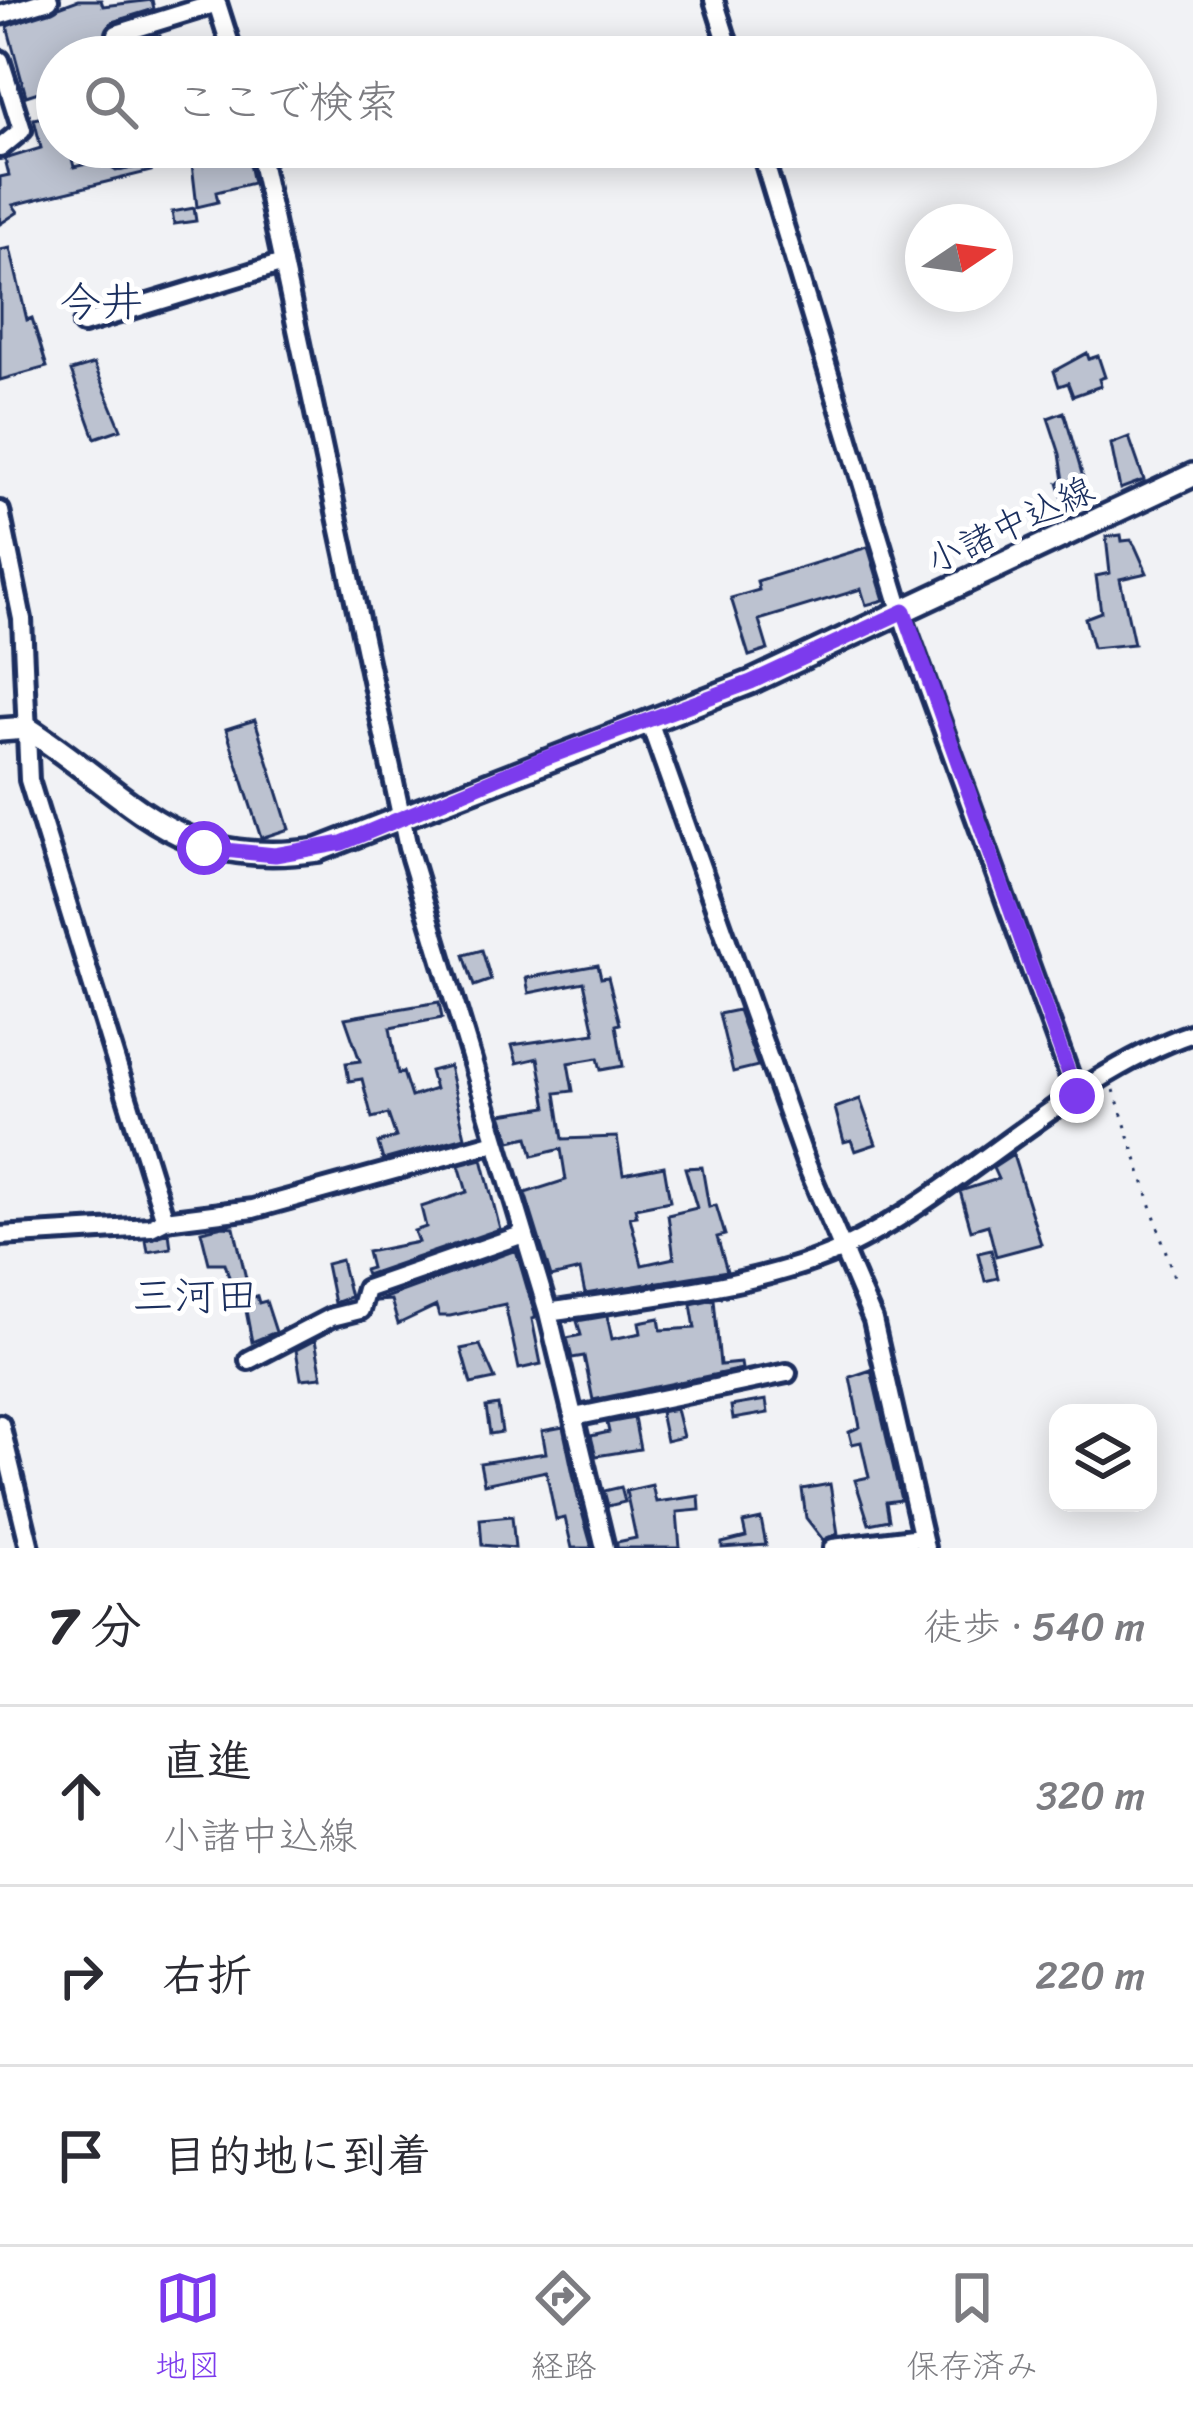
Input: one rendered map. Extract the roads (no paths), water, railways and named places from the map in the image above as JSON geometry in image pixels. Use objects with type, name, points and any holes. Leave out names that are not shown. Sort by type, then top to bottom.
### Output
[{"type":"main road","name":"小諸中込線","points":[[27,728],[179,836],[227,854],[318,850],[402,820],[540,760],[751,682],[1193,475]]},
{"type":"main road","points":[[0,730],[27,728]]},
{"type":"street","points":[[0,15],[49,0]]},
{"type":"street","points":[[714,0],[725,36]]},
{"type":"street","points":[[117,34],[216,1],[227,36]]},
{"type":"street","points":[[0,60],[22,130],[0,148]]},
{"type":"street","points":[[263,168],[402,820],[521,1235],[548,1312],[605,1548]]},
{"type":"street","points":[[767,168],[904,611],[1077,1096]]},
{"type":"street","points":[[83,324],[283,263]]},
{"type":"street","points":[[0,511],[22,619],[29,780],[165,1220]]},
{"type":"street","points":[[649,721],[798,1143],[873,1320],[923,1542],[833,1548]]},
{"type":"street","points":[[548,1312],[717,1285],[842,1249],[1077,1096],[1193,1033]]},
{"type":"street","points":[[0,1236],[151,1227],[165,1220],[253,1209],[496,1142]]},
{"type":"street","points":[[249,1360],[332,1317],[360,1310],[366,1289],[521,1235]]},
{"type":"street","points":[[574,1417],[787,1373]]},
{"type":"street","points":[[0,1424],[30,1548]]},
{"type":"district","name":"今井","points":[[101,302]]},
{"type":"district","name":"三河田","points":[[195,1296]]}]
